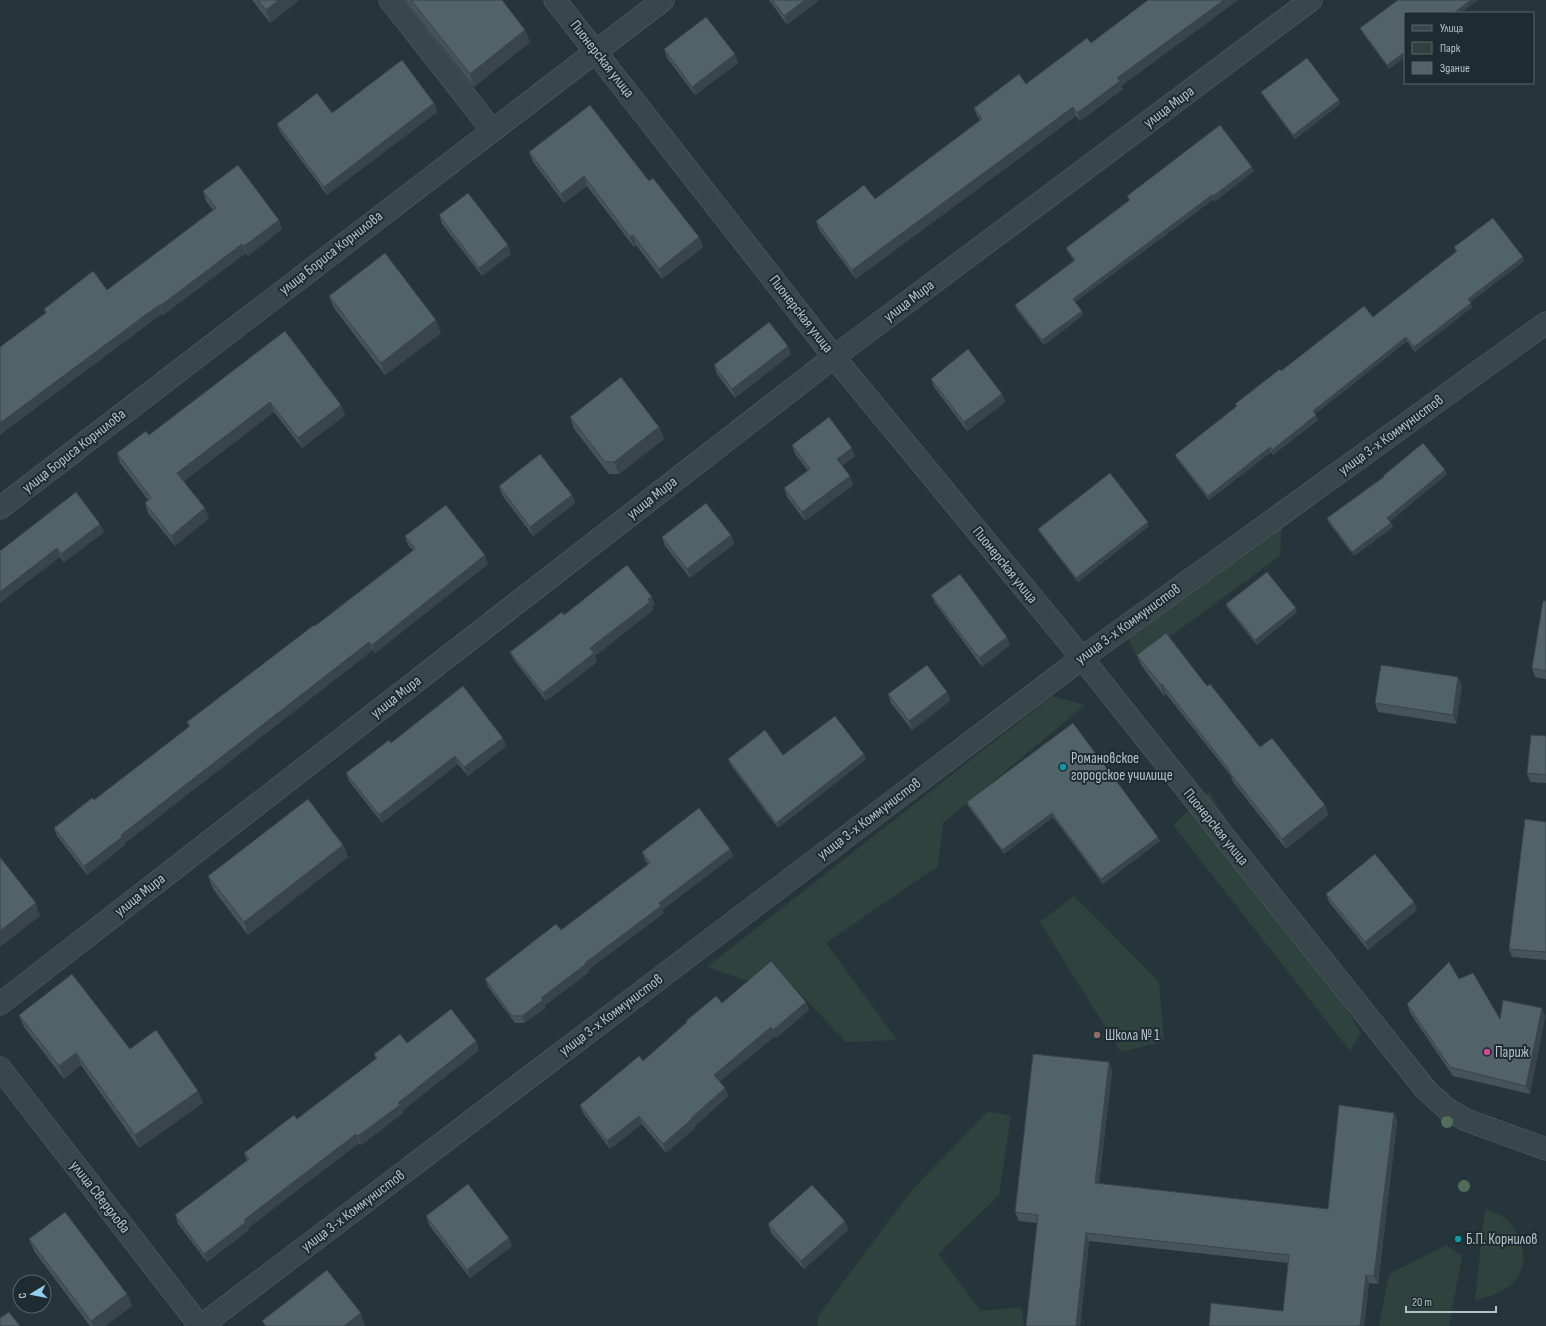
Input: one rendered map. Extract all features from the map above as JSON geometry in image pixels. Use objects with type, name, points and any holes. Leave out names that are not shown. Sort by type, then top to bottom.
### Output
[{"type":"street","points":[[390,0],[492,130]]},
{"type":"street","name":"Пионерская улица","points":[[555,0],[596,50],[834,357],[1082,658],[1426,1090],[1447,1109],[1466,1120],[1546,1149]]},
{"type":"street","name":"улица Бориса Корнилова","points":[[0,508],[663,0]]},
{"type":"street","name":"улица Мира","points":[[0,1004],[834,357],[1311,0]]},
{"type":"street","name":"улица 3-х Коммунистов","points":[[200,1326],[1082,658],[1546,324]]},
{"type":"street","name":"улица Свердлова","points":[[0,1068],[200,1326]]},
{"type":"green space","points":[[1282,523],[1280,556],[1138,660],[1127,635]]},
{"type":"green space","points":[[1052,696],[1085,705],[943,823],[938,866],[826,943],[897,1040],[846,1042],[770,961],[748,981],[707,967]]},
{"type":"green space","points":[[1209,792],[1361,1033],[1350,1051],[1173,825]]},
{"type":"green space","points":[[1074,896],[1159,982],[1164,1041],[1121,1052],[1040,922]]},
{"type":"green space","points":[[987,1112],[1011,1115],[999,1195],[938,1254],[981,1311],[1021,1307],[1024,1326],[818,1326],[818,1316],[911,1191]]},
{"type":"green space","points":[[1485,1209],[1501,1215],[1509,1222],[1520,1240],[1523,1260],[1520,1273],[1512,1284],[1502,1291],[1475,1300]]},
{"type":"green space","points":[[1446,1245],[1462,1256],[1449,1326],[1379,1326],[1389,1274]]},
{"type":"building","points":[[258,0],[279,0],[266,10]]},
{"type":"building","points":[[411,0],[502,0],[525,30],[470,74]]},
{"type":"building","points":[[772,0],[805,0],[784,16]]},
{"type":"building","points":[[1148,0],[1224,0],[1117,78],[1120,81],[1077,113],[1073,107],[852,270],[816,221],[864,185],[875,199],[982,119],[974,108],[1019,74],[1026,84],[1087,38],[1091,43]]},
{"type":"building","points":[[1398,0],[1471,0],[1455,12],[1404,12],[1404,53],[1387,65],[1360,28]]},
{"type":"building","points":[[706,17],[735,54],[692,87],[664,49]]},
{"type":"building","points":[[1307,58],[1339,100],[1293,135],[1261,92]]},
{"type":"building","points":[[402,60],[434,103],[324,187],[277,124],[317,93],[332,113]]},
{"type":"building","points":[[590,105],[649,181],[653,178],[699,237],[659,269],[633,235],[630,237],[584,176],[561,194],[529,152]]},
{"type":"building","points":[[1220,125],[1252,167],[1213,196],[1212,195],[1073,299],[1082,311],[1042,340],[1015,305],[1075,260],[1066,248],[1130,200],[1127,196]]},
{"type":"building","points":[[238,165],[279,220],[244,246],[242,244],[0,423],[0,347],[47,312],[44,309],[93,271],[107,290],[216,208],[203,191]]},
{"type":"building","points":[[468,193],[508,245],[479,268],[439,215]]},
{"type":"building","points":[[1493,218],[1523,257],[1468,299],[1471,303],[1414,347],[1406,337],[1313,411],[1316,415],[1272,450],[1270,447],[1208,496],[1175,455],[1237,406],[1235,404],[1280,369],[1281,371],[1364,306],[1373,317],[1457,251],[1454,247]]},
{"type":"building","points":[[385,253],[436,320],[381,363],[329,296]]},
{"type":"building","points":[[769,322],[788,346],[732,389],[714,365]]},
{"type":"building","points":[[285,331],[341,405],[298,438],[270,402],[177,473],[205,508],[171,536],[145,503],[151,498],[117,453],[146,431],[149,435]]},
{"type":"building","points":[[968,349],[1002,394],[964,422],[931,379]]},
{"type":"building","points":[[621,377],[659,427],[614,462],[605,462],[570,417]]},
{"type":"building","points":[[829,417],[852,448],[837,459],[850,476],[802,512],[784,488],[810,469],[792,445]]},
{"type":"building","points":[[1423,443],[1445,470],[1387,518],[1391,523],[1352,552],[1327,518],[1384,477],[1383,476]]},
{"type":"building","points":[[540,454],[572,495],[530,527],[499,486]]},
{"type":"building","points":[[1110,473],[1148,522],[1076,578],[1038,529]]},
{"type":"building","points":[[76,492],[100,524],[61,554],[57,548],[0,592],[0,551]]},
{"type":"building","points":[[706,503],[731,535],[687,569],[662,537]]},
{"type":"building","points":[[446,505],[485,555],[372,645],[369,642],[121,835],[122,837],[84,866],[54,828],[92,798],[94,800],[190,726],[187,722],[415,549],[405,536]]},
{"type":"building","points":[[627,565],[652,597],[648,599],[650,602],[590,648],[594,653],[543,693],[510,652],[562,612],[564,615]]},
{"type":"building","points":[[1267,572],[1296,608],[1255,640],[1226,604]]},
{"type":"building","points":[[960,574],[1007,637],[979,658],[931,595]]},
{"type":"building","points":[[1543,601],[1546,601],[1546,671],[1532,668]]},
{"type":"building","points":[[1166,633],[1207,686],[1210,684],[1260,747],[1272,738],[1325,805],[1282,839],[1162,684],[1161,685],[1137,655]]},
{"type":"building","points":[[927,665],[947,692],[909,721],[888,694]]},
{"type":"building","points":[[1381,665],[1458,677],[1453,715],[1375,703]]},
{"type":"building","points":[[463,686],[503,738],[464,767],[455,756],[379,815],[346,773],[389,740],[391,743]]},
{"type":"building","points":[[835,716],[864,754],[776,823],[728,759],[765,730],[783,755]]},
{"type":"building","name":"Романовское городское училище","points":[[1073,723],[1158,837],[1101,879],[1052,813],[1002,850],[967,802]]},
{"type":"building","points":[[1531,735],[1546,736],[1546,775],[1527,773]]},
{"type":"building","points":[[308,799],[343,845],[244,922],[208,876]]},
{"type":"building","points":[[699,808],[730,849],[659,903],[661,906],[541,998],[543,1000],[522,1016],[512,1016],[485,979],[556,924],[561,930],[650,863],[642,852]]},
{"type":"building","points":[[1525,819],[1546,822],[1546,952],[1509,949]]},
{"type":"building","points":[[1375,854],[1414,902],[1365,942],[1326,894]]},
{"type":"building","points":[[0,857],[36,903],[0,931]]},
{"type":"building","points":[[771,961],[806,1002],[773,1030],[771,1027],[714,1075],[725,1088],[663,1144],[639,1116],[607,1141],[580,1105],[639,1056],[643,1061],[687,1022],[686,1021],[716,996],[722,1003]]},
{"type":"building","name":"Париж","points":[[1449,962],[1459,979],[1473,973],[1500,1019],[1503,1000],[1542,1008],[1526,1086],[1450,1067],[1407,1004]]},
{"type":"building","points":[[72,974],[130,1049],[156,1030],[198,1091],[135,1135],[76,1053],[59,1066],[19,1015]]},
{"type":"building","points":[[451,1009],[476,1041],[398,1103],[400,1105],[358,1136],[356,1134],[244,1220],[246,1222],[204,1254],[175,1215],[249,1159],[244,1153],[294,1115],[297,1119],[377,1058],[374,1054],[400,1034],[407,1043]]},
{"type":"building","points":[[1033,1054],[1109,1062],[1095,1183],[1328,1209],[1339,1105],[1394,1113],[1374,1276],[1366,1275],[1360,1326],[1209,1326],[1211,1303],[1283,1311],[1289,1255],[1086,1233],[1076,1326],[1026,1326],[1038,1215],[1015,1212]]},
{"type":"building","points":[[468,1184],[509,1238],[467,1270],[426,1216]]},
{"type":"building","points":[[812,1185],[845,1221],[801,1261],[768,1224]]},
{"type":"building","points":[[65,1212],[127,1294],[91,1321],[29,1239]]},
{"type":"building","points":[[327,1270],[361,1313],[344,1326],[266,1326],[262,1321]]},
{"type":"building","points":[[9,1312],[20,1326],[0,1326],[0,1318]]},
{"type":"place","name":"Романовское городское училище","points":[[1063,767]]},
{"type":"place","name":"Школа № 1","points":[[1097,1035]]},
{"type":"place","name":"Париж","points":[[1487,1052]]},
{"type":"place","name":"Б.П. Корнилов","points":[[1458,1239]]}]
